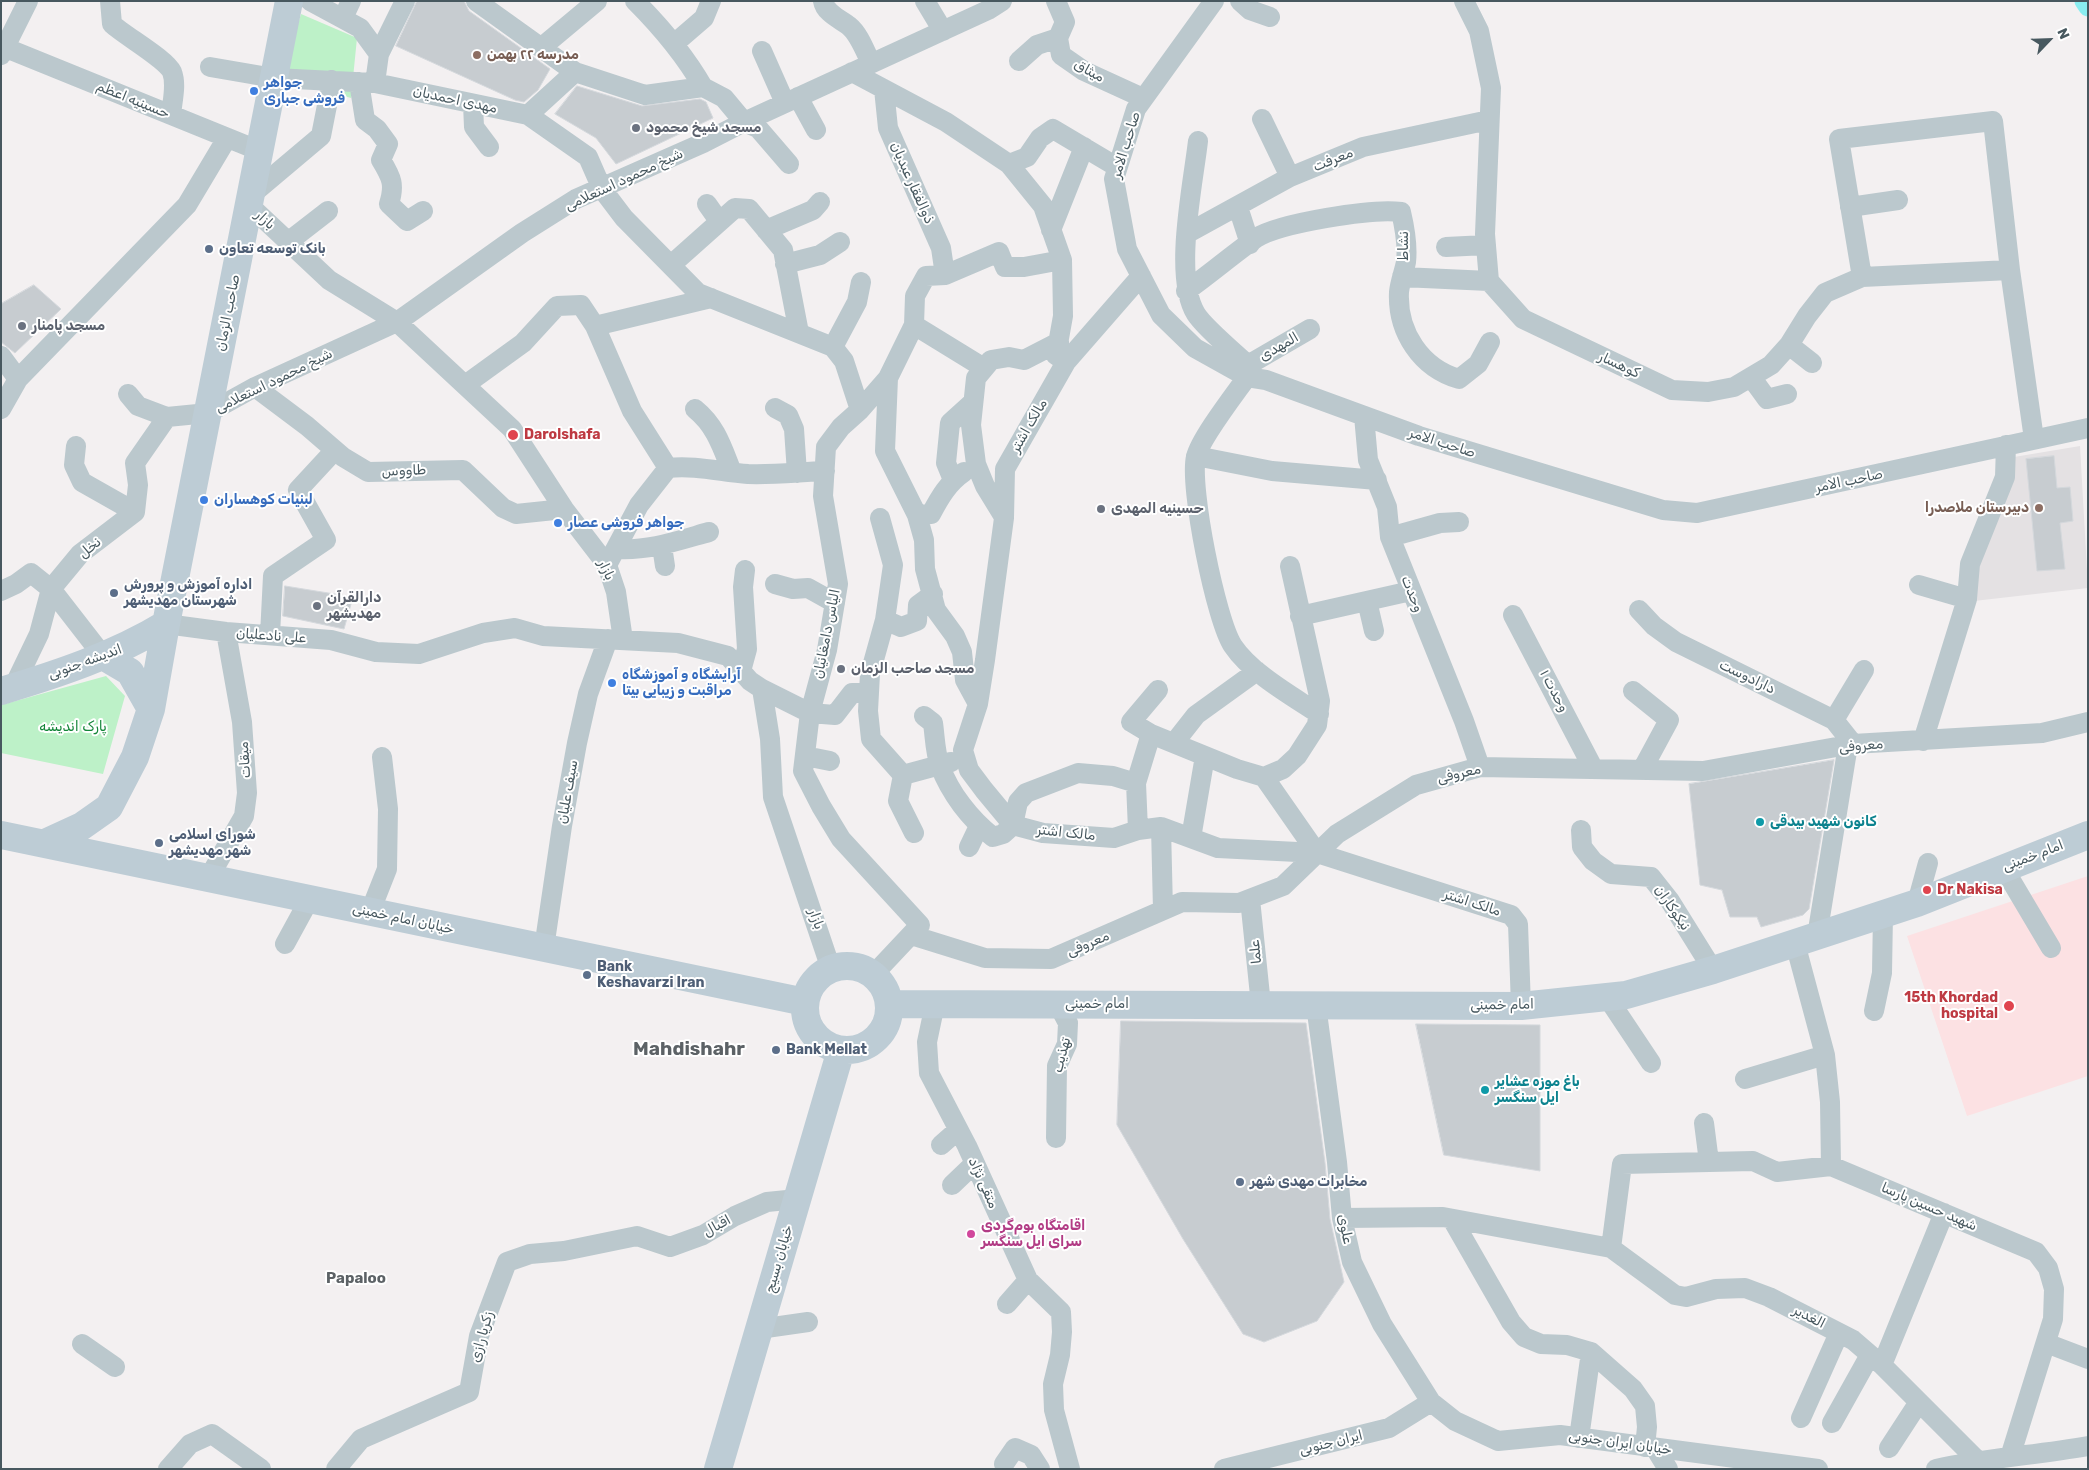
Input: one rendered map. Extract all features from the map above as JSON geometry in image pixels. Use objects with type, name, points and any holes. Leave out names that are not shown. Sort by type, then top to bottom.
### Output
[{"type":"street","points":[[4,52],[28,1]]},
{"type":"street","points":[[110,1],[112,24],[124,36],[161,60],[172,72],[174,93],[171,115]]},
{"type":"street","name":"صاحب الزمان","points":[[45,843],[82,826],[109,807],[134,757],[152,709],[166,624],[289,1]]},
{"type":"street","points":[[310,1],[347,10],[379,54]]},
{"type":"street","points":[[405,1],[367,82],[365,120],[377,129],[388,144],[382,160],[394,188],[389,204],[406,221],[423,211]]},
{"type":"street","points":[[542,47],[597,1]]},
{"type":"street","points":[[635,1],[675,43],[703,87],[724,98],[744,122],[758,128],[789,164]]},
{"type":"street","points":[[675,43],[704,18],[711,1]]},
{"type":"street","points":[[823,1],[823,5],[834,16],[851,27],[871,64]]},
{"type":"street","points":[[925,1],[943,30]]},
{"type":"street","name":"شیخ محمود استعلامی","points":[[208,413],[255,387],[397,322],[522,233],[576,200],[871,64],[1002,1]]},
{"type":"street","points":[[1019,61],[1037,45],[1058,38],[1065,22],[1056,1]]},
{"type":"street","name":"صاحب الامر","points":[[1214,1],[1136,109],[1114,179],[1127,249],[1161,315],[1195,348],[1266,380],[1419,436],[1664,510],[1696,513],[2088,428]]},
{"type":"street","points":[[1240,1],[1250,10],[1270,17]]},
{"type":"street","points":[[1402,277],[1489,281],[1486,245],[1491,88],[1479,31],[1464,1]]},
{"type":"street","points":[[490,4],[575,72],[645,95],[703,87]]},
{"type":"street","name":"میثاق","points":[[1058,38],[1061,55],[1084,70],[1144,98]]},
{"type":"street","points":[[762,51],[792,100],[816,130]]},
{"type":"street","name":"حسینیه اعظم","points":[[4,52],[260,151]]},
{"type":"street","name":"مهدی احمدیان","points":[[210,67],[274,78],[367,82],[528,115],[588,157],[602,189],[624,218],[698,293],[833,347]]},
{"type":"street","points":[[528,115],[575,72]]},
{"type":"street","points":[[852,72],[946,122],[1009,164],[1042,206],[1062,260],[1063,316],[1056,355],[1066,362]]},
{"type":"street","points":[[250,200],[322,136],[332,80]]},
{"type":"street","name":"ذوالفقار عبدیان","points":[[884,89],[888,128],[941,248],[945,275]]},
{"type":"street","points":[[473,104],[474,127],[489,147]]},
{"type":"street","points":[[1262,119],[1290,177]]},
{"type":"street","name":"معرفت","points":[[1188,233],[1290,177],[1363,147],[1490,120]]},
{"type":"street","points":[[1862,277],[1839,139],[1993,121],[2010,270],[2034,439]]},
{"type":"street","points":[[1009,164],[1027,157],[1040,138],[1053,129],[1117,168]]},
{"type":"street","points":[[1,409],[18,379],[187,205],[227,138]]},
{"type":"street","points":[[1198,141],[1185,255],[1186,291],[1196,315],[1247,371],[1196,456],[1195,487],[1208,563],[1222,617],[1232,646],[1257,671],[1319,714]]},
{"type":"street","points":[[1051,230],[1084,147]]},
{"type":"street","name":"بازار","points":[[250,200],[288,242],[329,280],[397,322],[512,429],[564,510],[612,557],[616,592],[615,640]]},
{"type":"street","points":[[1850,207],[1898,200]]},
{"type":"street","points":[[766,230],[812,210],[820,202]]},
{"type":"street","points":[[707,204],[719,221]]},
{"type":"street","points":[[1238,207],[1250,244]]},
{"type":"street","points":[[671,265],[735,208],[749,209],[783,250],[799,333]]},
{"type":"street","name":"نشاط","points":[[1186,291],[1258,237],[1288,227],[1346,215],[1388,210],[1401,212],[1406,236],[1406,262],[1399,291],[1401,313],[1408,339],[1425,360],[1443,374],[1459,380],[1478,364],[1490,342]]},
{"type":"street","points":[[288,242],[328,211]]},
{"type":"street","points":[[786,264],[820,255],[840,242]]},
{"type":"street","points":[[1446,247],[1486,245]]},
{"type":"street","name":"الیاس دامغانیان","points":[[915,930],[841,839],[820,806],[804,771],[810,713],[827,650],[838,584],[823,496],[826,448],[841,427],[860,410],[888,378],[914,325],[915,296],[926,276],[945,275],[999,252],[1005,267],[1024,267],[1062,260]]},
{"type":"street","name":"کوهسار","points":[[1489,281],[1523,319],[1672,390],[1708,392],[1734,386],[1771,365],[1789,345],[1807,316],[1825,293],[1862,277],[2010,270]]},
{"type":"street","name":"مالک اشتر","points":[[966,758],[963,750],[978,704],[1004,518],[1004,469],[1066,362],[1141,276]]},
{"type":"street","points":[[860,410],[844,362],[833,347],[857,302],[861,282]]},
{"type":"street","points":[[596,326],[711,298]]},
{"type":"street","points":[[465,385],[523,343],[556,306],[581,305],[596,326],[632,411],[668,468]]},
{"type":"street","points":[[914,325],[984,368]]},
{"type":"street","name":"المهدی","points":[[1247,371],[1310,329]]},
{"type":"street","points":[[1004,518],[984,486],[976,464],[970,426],[976,378],[991,360],[1009,357],[1024,360],[1058,342]]},
{"type":"street","points":[[1789,345],[1812,363]]},
{"type":"street","points":[[1,356],[18,379]]},
{"type":"street","points":[[1751,377],[1767,399],[1788,394]]},
{"type":"street","points":[[888,378],[885,451],[917,515],[924,540],[925,569],[936,610],[954,636],[962,652],[965,680],[978,704]]},
{"type":"street","name":"طاووس","points":[[255,387],[307,426],[335,450],[368,472],[463,470],[502,508],[516,514],[564,510]]},
{"type":"street","points":[[128,394],[138,406],[167,417],[208,413]]},
{"type":"street","points":[[953,480],[946,463],[950,423],[972,404]]},
{"type":"street","points":[[775,408],[788,415],[794,429],[797,472]]},
{"type":"street","points":[[695,409],[709,420],[719,437],[732,472]]},
{"type":"street","name":"وحدت","points":[[1364,416],[1368,460],[1387,507],[1390,537],[1464,721],[1480,768]]},
{"type":"street","points":[[76,446],[74,465],[82,482],[135,512],[138,485],[135,462],[167,417]]},
{"type":"street","points":[[1923,741],[1967,599],[1970,564],[2005,477],[2006,445]]},
{"type":"street","points":[[270,635],[274,576],[326,540],[298,490],[335,450]]},
{"type":"street","points":[[1196,456],[1272,471],[1376,480]]},
{"type":"street","points":[[917,515],[931,514],[941,494],[953,480],[976,464]]},
{"type":"street","points":[[612,557],[640,505],[668,468],[688,466],[732,472],[773,474],[825,471]]},
{"type":"street","name":"نخل","points":[[7,690],[38,634],[51,589],[80,554],[135,512]]},
{"type":"street","points":[[880,518],[893,565],[885,620],[870,674],[868,711],[871,739],[902,775],[898,801],[914,833]]},
{"type":"street","points":[[1390,537],[1440,523],[1459,522]]},
{"type":"street","points":[[612,557],[639,550],[664,556],[709,532]]},
{"type":"street","points":[[1264,777],[1283,769],[1297,756],[1317,725],[1319,714],[1320,701],[1290,566]]},
{"type":"street","points":[[741,671],[747,649],[743,587],[745,570]]},
{"type":"street","points":[[2,589],[16,584],[31,574],[51,589],[103,656],[130,672],[152,709]]},
{"type":"street","points":[[775,584],[794,589],[808,588],[835,603]]},
{"type":"street","points":[[1919,585],[1967,599]]},
{"type":"street","points":[[1300,616],[1411,591]]},
{"type":"street","points":[[885,620],[901,627],[916,621],[918,605],[933,594]]},
{"type":"street","points":[[1367,601],[1374,631]]},
{"type":"street","name":"دارادوست","points":[[1639,610],[1654,626],[1676,642],[1834,720],[1851,745]]},
{"type":"street","points":[[954,636],[960,614]]},
{"type":"street","name":"وحدت ۱","points":[[1513,615],[1593,768]]},
{"type":"street","name":"علی نادعلیان","points":[[166,624],[226,632],[331,640],[376,652],[419,654],[482,633],[515,628],[543,636],[615,640]]},
{"type":"street","name":"اندیشه جنوبی","points":[[7,690],[103,656],[135,642],[166,624]]},
{"type":"street","name":"میقات","points":[[208,879],[244,816],[247,793],[242,722],[226,632]]},
{"type":"street","points":[[615,640],[678,643],[728,656],[741,671],[762,689],[810,713],[835,715],[852,693],[869,694]]},
{"type":"street","name":"سیف علیان","points":[[544,948],[562,826],[588,694],[615,640]]},
{"type":"street","points":[[1834,720],[1864,670]]},
{"type":"street","points":[[1174,743],[1196,714],[1257,671]]},
{"type":"street","name":"بازار","points":[[762,689],[770,739],[773,797],[820,929],[832,969]]},
{"type":"street","points":[[1158,690],[1131,722],[1151,734],[1264,777],[1317,853]]},
{"type":"street","points":[[1633,691],[1669,720],[1642,770]]},
{"type":"street","points":[[924,716],[933,723],[940,766],[964,809],[993,838],[1003,834],[1013,825],[1018,802],[1026,793],[1078,773],[1113,776],[1136,783]]},
{"type":"street","name":"معروفی","points":[[915,930],[985,958],[1051,959],[1182,902],[1239,903],[1282,886],[1337,834],[1416,785],[1480,768],[1593,768],[1703,771],[1851,745],[2042,733],[2088,722]]},
{"type":"street","points":[[1138,830],[1136,783],[1151,734]]},
{"type":"street","points":[[1342,1218],[1452,1219],[1611,1248],[1622,1164],[1753,1162],[1776,1172],[1831,1166],[1830,1102],[1806,940],[1851,745]]},
{"type":"street","points":[[805,756],[830,761]]},
{"type":"street","points":[[1191,838],[1205,756]]},
{"type":"street","points":[[370,912],[387,869],[388,809],[382,757]]},
{"type":"street","points":[[902,775],[966,758],[969,770],[1013,825]]},
{"type":"street","name":"مالک اشتر","points":[[1013,825],[1043,833],[1114,838],[1138,830],[1161,827],[1218,848],[1317,853],[1511,915],[1518,924],[1521,1006]]},
{"type":"street","points":[[969,847],[979,826]]},
{"type":"street","points":[[1161,827],[1163,910]]},
{"type":"street","name":"نیکوکاران","points":[[1581,830],[1582,846],[1593,861],[1611,874],[1651,877],[1670,901],[1713,970]]},
{"type":"street","name":"خیابان امام خمینی","points":[[1,835],[805,1002]]},
{"type":"street","name":"امام خمینی","points":[[888,1004],[1521,1006],[1626,995],[1713,970],[1917,903],[2003,867],[2088,835]]},
{"type":"street","points":[[1917,903],[1928,863]]},
{"type":"street","points":[[2003,867],[2051,948]]},
{"type":"street","name":"علما","points":[[1250,899],[1261,1005]]},
{"type":"street","points":[[285,944],[309,900]]},
{"type":"street","points":[[1874,1011],[1882,973],[1884,914]]},
{"type":"street","points":[[873,975],[915,930]]},
{"type":"street","points":[[853,967],[873,975],[886,993],[888,1004],[885,1025],[872,1042],[862,1048],[841,1050],[830,1047],[813,1033],[805,1013],[805,1002],[814,982],[832,969],[853,967]]},
{"type":"street","points":[[1607,997],[1651,1063]]},
{"type":"street","name":"متقی نژاد","points":[[935,1004],[927,1042],[928,1073],[958,1130],[1028,1280],[1060,1312],[1062,1332],[1060,1355],[1053,1384],[1054,1410],[1070,1469]]},
{"type":"street","name":"تهذیب","points":[[1056,1138],[1056,1066],[1068,1044],[1068,1023],[1058,1004]]},
{"type":"street","name":"علوی","points":[[1316,1005],[1337,1162],[1342,1218],[1352,1262],[1382,1324],[1431,1402]]},
{"type":"street","name":"خیابان بسیج","points":[[718,1469],[841,1050]]},
{"type":"street","points":[[1746,1079],[1824,1055]]},
{"type":"street","points":[[1704,1123],[1709,1162]]},
{"type":"street","points":[[941,1145],[958,1130]]},
{"type":"street","points":[[952,1185],[974,1164]]},
{"type":"street","name":"شهید حسین پارسا","points":[[1831,1166],[2036,1252],[2048,1268],[2054,1290],[2053,1319],[2046,1344],[2002,1461]]},
{"type":"street","name":"اقبال","points":[[637,1236],[670,1247],[703,1235],[735,1216],[767,1202],[797,1198]]},
{"type":"street","points":[[1832,1423],[1876,1360],[1944,1213]]},
{"type":"street","points":[[1452,1219],[1510,1322],[1524,1337],[1541,1344],[1567,1346],[1591,1352],[1633,1389],[1645,1406],[1650,1448],[1668,1469]]},
{"type":"street","name":"زکریا رازی","points":[[336,1469],[361,1438],[469,1392],[479,1336],[507,1262],[530,1254],[564,1251],[637,1236]]},
{"type":"street","name":"الغدیر","points":[[1611,1248],[1675,1295],[1686,1297],[1716,1288],[1745,1288],[1769,1297],[1853,1340],[1876,1360],[1977,1460]]},
{"type":"street","points":[[1007,1304],[1028,1280]]},
{"type":"street","points":[[759,1330],[808,1322]]},
{"type":"street","points":[[1801,1418],[1839,1333]]},
{"type":"street","points":[[82,1344],[115,1367]]},
{"type":"street","points":[[2046,1344],[2088,1359]]},
{"type":"street","points":[[1579,1438],[1591,1352]]},
{"type":"street","name":"خیابان ایران جنوبی","points":[[1431,1402],[1455,1421],[1498,1441],[1560,1435],[1818,1469]]},
{"type":"street","name":"ایران جنوبی","points":[[1224,1469],[1388,1428],[1431,1402]]},
{"type":"street","points":[[1889,1448],[1919,1402]]},
{"type":"street","points":[[168,1469],[190,1444],[212,1434],[261,1469]]},
{"type":"street","points":[[1936,1469],[1977,1460],[2002,1461],[2088,1446]]},
{"type":"street","points":[[1004,1464],[1015,1448],[1031,1455],[1040,1469]]},
{"type":"shaded area","name":"دبیرستان ملاصدرا","points":[[2080,446],[2088,588],[1974,601],[1976,559],[2014,457]]},
{"type":"shaded area","name":"15th Khordad hospital","points":[[2088,876],[2088,1076],[1967,1116],[1907,936]]},
{"type":"green space","points":[[301,14],[357,38],[351,98],[282,78]]},
{"type":"green space","name":"پارک اندیشه","points":[[106,676],[125,696],[103,774],[1,753],[1,705]]},
{"type":"building","name":"مدرسه ۲۲ بهمن","points":[[417,1],[464,1],[469,11],[550,69],[538,90],[524,102],[515,100],[396,46]]},
{"type":"building","name":"مسجد شیخ محمود","points":[[577,86],[642,106],[700,99],[706,102],[713,118],[616,164],[596,138],[555,114]]},
{"type":"building","name":"مسجد پامنار","points":[[34,285],[61,309],[15,353],[1,342],[1,304]]},
{"type":"building","points":[[2054,456],[2057,488],[2070,487],[2073,521],[2060,523],[2065,569],[2037,571],[2026,459]]},
{"type":"building","name":"دارالقرآن مهدیشهر","points":[[285,586],[353,597],[344,629],[283,616]]},
{"type":"building","name":"کانون شهید بیدقی","points":[[1834,760],[1809,909],[1803,915],[1761,927],[1757,917],[1730,917],[1722,890],[1700,885],[1689,784]]},
{"type":"building","name":"مخابرات مهدی شهر","points":[[1121,1021],[1306,1023],[1325,1163],[1330,1219],[1344,1282],[1317,1321],[1264,1342],[1243,1334],[1183,1239],[1117,1125]]},
{"type":"building","name":"باغ موزه عشایر ایل سنگسر","points":[[1416,1024],[1540,1025],[1540,1171],[1444,1155]]},
{"type":"waterway","points":[[2084,1],[2088,7]]},
{"type":"place","name":"مدرسه ۲۲ بهمن","points":[[477,55]]},
{"type":"place","name":"جواهر فروشی جباری","points":[[254,91]]},
{"type":"place","name":"مسجد شیخ محمود","points":[[636,128]]},
{"type":"place","name":"بانک توسعه تعاون","points":[[209,249]]},
{"type":"place","name":"مسجد پامنار","points":[[22,326]]},
{"type":"place","name":"Darolshafa","points":[[513,435]]},
{"type":"place","name":"لبنیات کوهساران","points":[[204,500]]},
{"type":"place","name":"دبیرستان ملاصدرا","points":[[2039,508]]},
{"type":"place","name":"حسینیه المهدی","points":[[1101,509]]},
{"type":"place","name":"جواهر فروشی عصار","points":[[558,523]]},
{"type":"place","name":"اداره آموزش و پرورش شهرستان مهدیشهر","points":[[114,593]]},
{"type":"place","name":"دارالقرآن مهدیشهر","points":[[317,606]]},
{"type":"place","name":"مسجد صاحب الزمان","points":[[841,669]]},
{"type":"place","name":"آرایشگاه و آموزشگاه مراقبت و زیبایی بیتا","points":[[612,683]]},
{"type":"place","name":"کانون شهید بیدقی","points":[[1760,822]]},
{"type":"place","name":"شورای اسلامی شهر مهدیشهر","points":[[159,843]]},
{"type":"place","name":"Dr Nakisa","points":[[1927,890]]},
{"type":"place","name":"Bank Keshavarzi Iran","points":[[587,975]]},
{"type":"place","name":"15th Khordad hospital","points":[[2009,1006]]},
{"type":"place","name":"Bank Mellat","points":[[776,1050]]},
{"type":"place","name":"باغ موزه عشایر ایل سنگسر","points":[[1485,1090]]},
{"type":"place","name":"مخابرات مهدی شهر","points":[[1240,1182]]},
{"type":"place","name":"اقامتگاه بوم‌گردی سرای ایل سنگسر","points":[[971,1234]]},
{"type":"district","name":"Mahdishahr","points":[[689,1050]]},
{"type":"district","name":"Papaloo","points":[[356,1279]]}]
